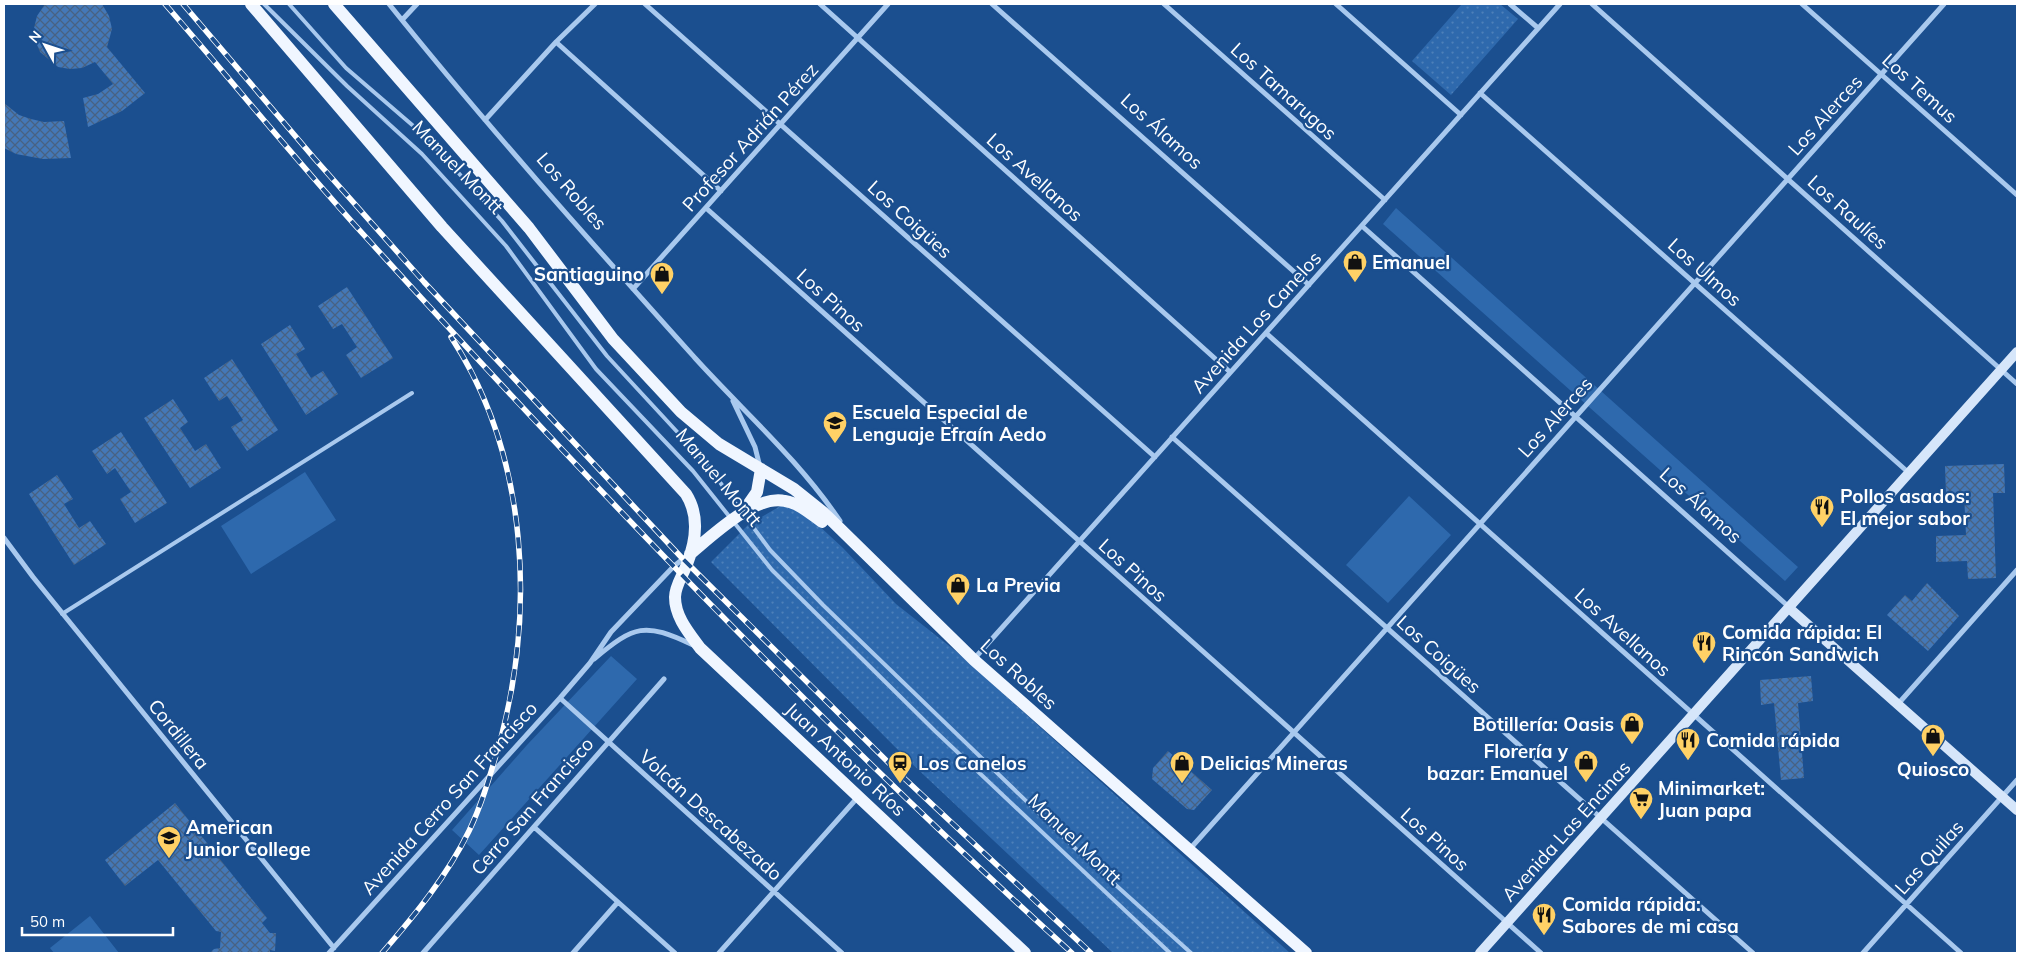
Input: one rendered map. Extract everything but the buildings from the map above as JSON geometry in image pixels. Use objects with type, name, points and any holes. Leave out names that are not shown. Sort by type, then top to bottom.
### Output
[{"type":"main road","name":"Manuel Montt","points":[[251,4],[436,220],[686,494],[691,502],[695,522],[695,537],[682,575]]},
{"type":"main road","name":"Manuel Montt","points":[[334,4],[534,234],[592,313],[637,366],[701,430],[794,489],[824,513],[856,546]]},
{"type":"main road","points":[[738,516],[757,492],[761,469]]},
{"type":"main road","points":[[690,554],[738,516],[769,501],[786,501],[809,512],[856,546]]},
{"type":"main road","name":"Los Robles","points":[[856,546],[974,660],[1306,953]]},
{"type":"main road","name":"Juan Antonio Ríos","points":[[682,575],[675,595],[677,612],[683,626],[700,648],[1025,953]]},
{"type":"street","name":"Los Robles","points":[[389,4],[485,120],[633,288],[732,399],[781,446],[820,491],[856,546]]},
{"type":"street","points":[[402,20],[416,4]]},
{"type":"street","points":[[485,120],[556,42],[595,4]]},
{"type":"street","name":"Los Coigües","points":[[645,4],[1155,457]]},
{"type":"street","name":"Los Avellanos","points":[[820,4],[1230,372]]},
{"type":"street","name":"Profesor Adrián Pérez","points":[[633,288],[888,4]]},
{"type":"street","name":"Los Álamos","points":[[992,4],[1309,285]]},
{"type":"street","name":"Los Tamarugos","points":[[1164,4],[1385,200]]},
{"type":"street","points":[[1336,4],[1461,115]]},
{"type":"street","points":[[1510,4],[1538,28]]},
{"type":"street","name":"Avenida Los Canelos","points":[[974,660],[1560,4]]},
{"type":"street","name":"Los Raulíes","points":[[1592,4],[2017,384]]},
{"type":"street","name":"Los Temus","points":[[1802,4],[2017,196]]},
{"type":"street","name":"Los Alerces","points":[[1189,850],[1944,4]]},
{"type":"street","points":[[556,42],[721,191]]},
{"type":"street","name":"Los Ulmos","points":[[1480,93],[1909,474]]},
{"type":"street","name":"Los Pinos","points":[[706,208],[1541,953]]},
{"type":"street","name":"Los Álamos","points":[[1362,226],[2017,810]]},
{"type":"street","name":"Los Avellanos","points":[[1266,333],[1960,953]]},
{"type":"street","name":"Avenida Las Encinas","points":[[1480,953],[2017,352]]},
{"type":"street","name":"Los Robles","points":[[732,399],[755,447],[761,469]]},
{"type":"street","name":"Los Coigües","points":[[1172,437],[1753,953]]},
{"type":"street","name":"Cordillera","points":[[4,538],[62,614],[334,948]]},
{"type":"street","points":[[590,663],[611,632],[674,566],[690,554]]},
{"type":"street","points":[[1898,704],[2017,570]]},
{"type":"street","points":[[590,663],[628,633],[642,629],[665,632],[700,648]]},
{"type":"street","name":"Avenida Cerro San Francisco","points":[[329,953],[590,663]]},
{"type":"street","name":"Cerro San Francisco","points":[[423,953],[664,679]]},
{"type":"street","name":"Volcán Descabezado","points":[[560,698],[842,953]]},
{"type":"street","name":"Las Quilas","points":[[1863,953],[2017,780]]},
{"type":"street","points":[[719,953],[858,797]]},
{"type":"street","points":[[534,827],[675,953]]},
{"type":"street","points":[[573,953],[618,902]]},
{"type":"lane","name":"Manuel Montt","points":[[264,4],[288,25],[328,68],[406,139],[442,175],[521,264],[596,369],[823,605],[1078,851],[1191,953]]},
{"type":"lane","name":"Manuel Montt","points":[[289,4],[346,68],[425,136],[532,256],[607,356],[705,462],[772,570],[934,731],[1170,953]]},
{"type":"lane","points":[[62,614],[412,393]]},
{"type":"shaded area","points":[[1462,4],[1500,4],[1518,19],[1451,95],[1412,61]]},
{"type":"shaded area","points":[[1396,208],[1798,567],[1785,581],[1383,224]]},
{"type":"shaded area","points":[[305,472],[336,520],[251,574],[221,526]]},
{"type":"shaded area","points":[[1409,496],[1451,535],[1388,603],[1346,565]]},
{"type":"shaded area","points":[[782,505],[803,511],[843,548],[896,604],[957,652],[1290,953],[1113,953],[910,762],[711,562],[748,525]]},
{"type":"shaded area","points":[[611,656],[637,679],[479,855],[452,830],[527,745]]},
{"type":"shaded area","points":[[90,916],[119,953],[54,953],[50,948]]},
{"type":"railway","points":[[165,4],[363,234],[534,420],[797,692],[979,867],[1072,953]]},
{"type":"railway","points":[[183,4],[314,158],[424,282],[682,558],[905,779],[1091,953]]},
{"type":"railway","points":[[382,953],[441,879],[473,822],[497,752],[509,700],[517,647],[520,593],[518,539],[511,486],[497,434],[477,384],[451,337]]},
{"type":"place","name":"Emanuel","points":[[1355,283]]},
{"type":"place","name":"Santiaguino","points":[[662,295]]},
{"type":"place","name":"Escuela Especial de Lenguaje Efraín Aedo","points":[[835,444]]},
{"type":"place","name":"Pollos asados: El mejor sabor","points":[[1822,528]]},
{"type":"place","name":"La Previa","points":[[958,606]]},
{"type":"place","name":"Comida rápida: El Rincón Sandwich","points":[[1704,664]]},
{"type":"place","name":"Botillería: Oasis","points":[[1632,745]]},
{"type":"place","name":"Quiosco","points":[[1933,757]]},
{"type":"place","name":"Comida rápida","points":[[1688,761]]},
{"type":"place","name":"Florería y bazar: Emanuel","points":[[1586,783]]},
{"type":"place","name":"Los Canelos","points":[[900,784]]},
{"type":"place","name":"Delicias Mineras","points":[[1182,784]]},
{"type":"place","name":"Minimarket: Juan papa","points":[[1641,820]]},
{"type":"place","name":"American Junior College","points":[[169,859]]},
{"type":"place","name":"Comida rápida: Sabores de mi casa","points":[[1544,936]]}]
